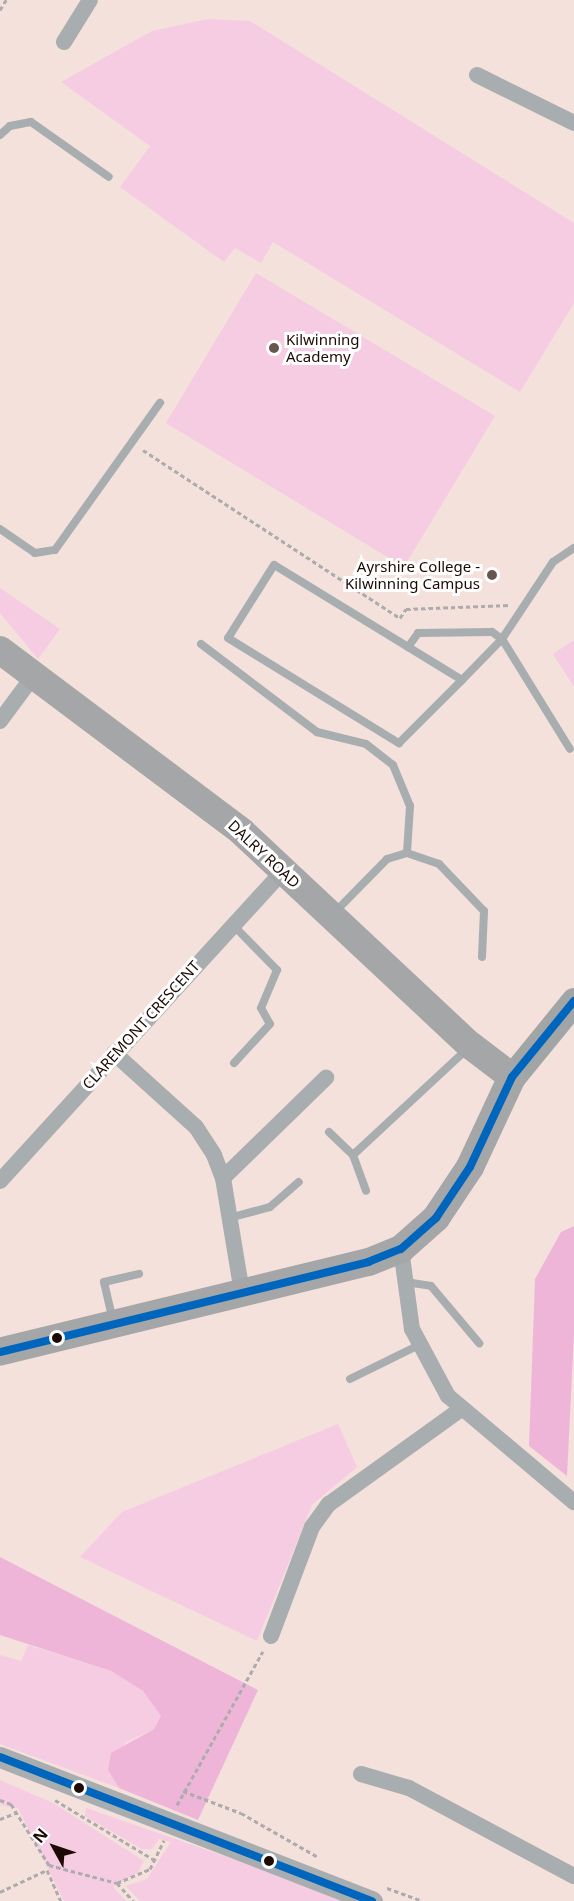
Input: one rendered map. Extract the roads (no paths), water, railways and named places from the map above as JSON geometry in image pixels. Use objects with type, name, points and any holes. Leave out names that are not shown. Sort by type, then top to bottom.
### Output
[{"type":"highway","name":"DALRY ROAD","points":[[0,650],[202,800],[283,871],[470,1045],[512,1077]]},
{"type":"highway","points":[[0,1352],[242,1293],[401,1249],[436,1218],[464,1175],[512,1077]]},
{"type":"main road","points":[[512,1077],[574,1001]]},
{"type":"street","points":[[64,42],[90,0]]},
{"type":"street","points":[[477,75],[574,123]]},
{"type":"street","points":[[0,721],[34,675]]},
{"type":"street","name":"CLAREMONT CRESCENT","points":[[0,1181],[114,1053],[283,871]]},
{"type":"street","points":[[114,1053],[196,1127],[222,1178],[242,1293]]},
{"type":"street","points":[[222,1178],[326,1078]]},
{"type":"street","points":[[401,1249],[419,1345],[460,1410],[574,1502]]},
{"type":"street","points":[[271,1636],[312,1527],[328,1504],[460,1410]]},
{"type":"street","points":[[0,1757],[376,1893]]},
{"type":"street","points":[[361,1774],[409,1788],[574,1876]]},
{"type":"lane","points":[[0,135],[9,126],[32,122],[109,177]]},
{"type":"lane","points":[[0,529],[35,553],[55,550],[160,403]]},
{"type":"lane","points":[[462,680],[274,565],[228,638],[399,743],[462,680],[502,639],[553,562],[574,548]]},
{"type":"lane","points":[[408,647],[418,633],[492,632],[502,639],[570,749]]},
{"type":"lane","points":[[201,644],[317,732],[366,744],[393,765],[410,806],[407,854]]},
{"type":"lane","points":[[331,916],[387,860],[407,854],[439,864],[484,911],[482,957]]},
{"type":"lane","points":[[233,925],[277,976],[261,1008],[270,1024],[234,1063]]},
{"type":"lane","points":[[353,1155],[470,1045]]},
{"type":"lane","points":[[329,1132],[353,1155],[366,1191]]},
{"type":"lane","points":[[229,1218],[270,1207],[299,1182]]},
{"type":"lane","points":[[114,1324],[104,1282],[139,1274]]},
{"type":"lane","points":[[406,1282],[431,1286],[479,1343]]},
{"type":"lane","points":[[350,1379],[419,1345]]},
{"type":"place","name":"Kilwinning Academy","points":[[274,348]]},
{"type":"place","name":"Ayrshire College - Kilwinning Campus","points":[[492,575]]}]
